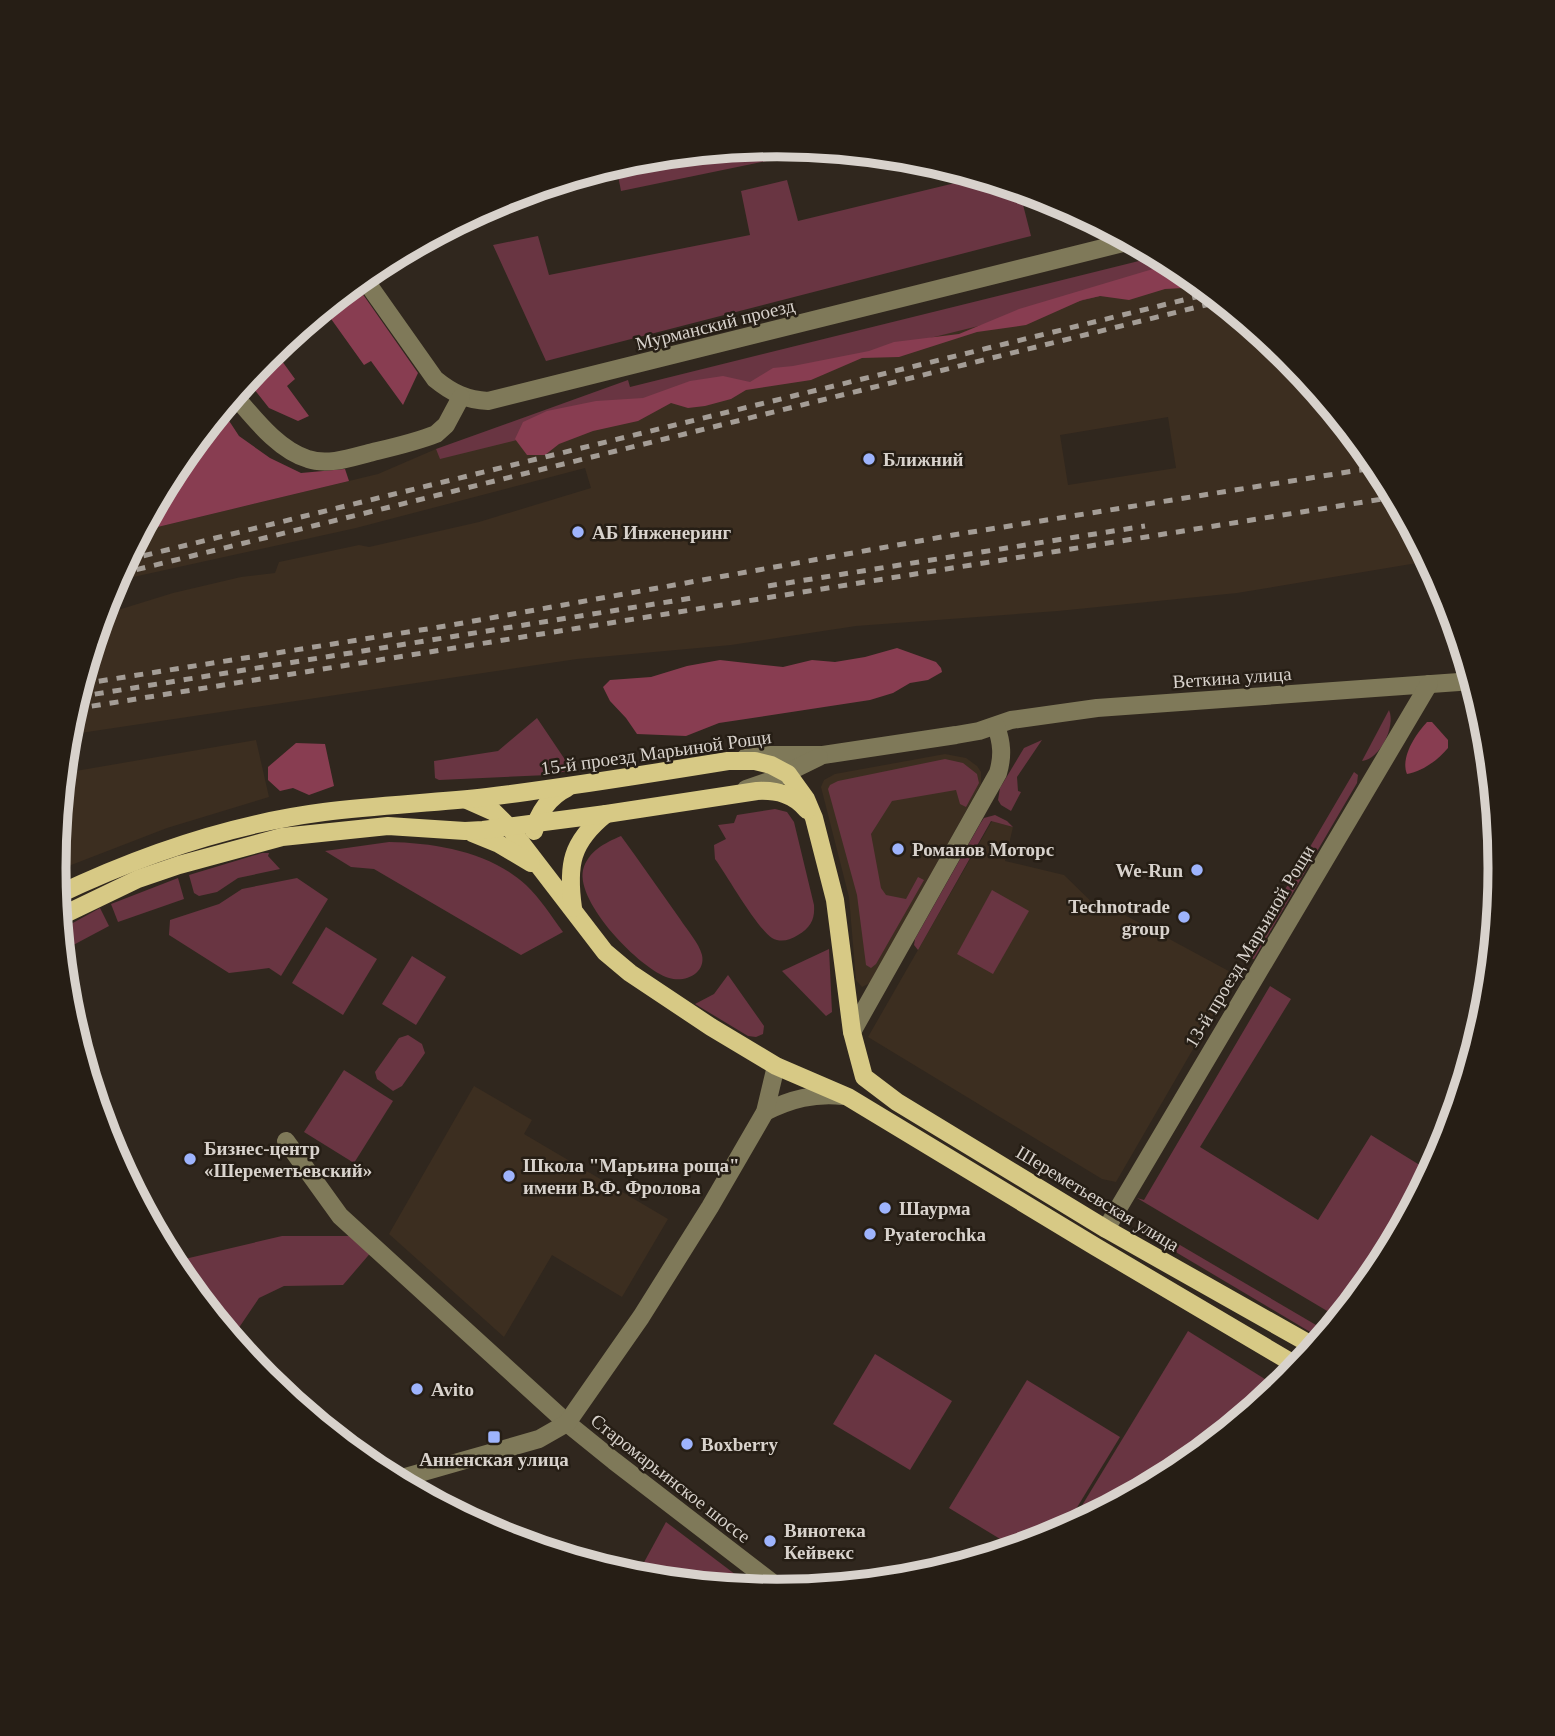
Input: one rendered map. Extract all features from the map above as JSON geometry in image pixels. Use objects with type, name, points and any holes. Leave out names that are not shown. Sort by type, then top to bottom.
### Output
[{"type":"main road","points":[[728,761],[755,761],[771,765],[786,774],[806,799],[814,818],[836,906],[852,1032]]},
{"type":"main road","name":"15-й проезд Марьиной Рощи","points":[[67,890],[132,861],[275,820],[366,807],[571,787],[728,761]]},
{"type":"main road","points":[[542,871],[535,853],[533,836],[536,822],[551,800],[571,787]]},
{"type":"main road","points":[[68,913],[138,879],[282,837],[388,826],[465,831],[509,827],[732,793],[772,790],[784,793],[801,803],[814,818]]},
{"type":"main road","points":[[465,799],[494,812],[509,827],[617,963],[681,1009],[776,1066],[848,1097],[1289,1361]]},
{"type":"main road","points":[[573,908],[570,868],[574,851],[581,838],[606,814]]},
{"type":"main road","points":[[465,831],[506,847],[542,871]]},
{"type":"main road","name":"Шереметьевская улица","points":[[852,1032],[864,1077],[897,1102],[1106,1229],[1307,1342]]},
{"type":"street","name":"Мурманский проезд","points":[[461,397],[481,401],[508,398],[1118,244]]},
{"type":"street","points":[[240,402],[264,428],[292,452],[309,460],[345,459],[436,434],[446,425],[461,397],[430,374],[369,286]]},
{"type":"street","name":"Веткина улица","points":[[822,755],[956,736],[1012,720],[1097,708],[1463,682]]},
{"type":"street","name":"13-й проезд Марьиной Рощи","points":[[1106,1229],[1429,684]]},
{"type":"street","points":[[852,1032],[998,773],[1002,749],[996,726]]},
{"type":"street","name":"15-й проезд Марьиной Рощи","points":[[728,761],[771,755],[822,755]]},
{"type":"street","points":[[732,793],[786,774],[822,755]]},
{"type":"street","points":[[409,1476],[539,1439],[568,1423],[710,1207],[765,1112],[776,1066]]},
{"type":"street","points":[[765,1112],[792,1100],[810,1096],[848,1097]]},
{"type":"street","name":"Старомарьинское шоссе","points":[[286,1141],[340,1216],[568,1423],[767,1579]]},
{"type":"shaded area","points":[[785,157],[621,191],[618,176],[639,171],[685,163]]},
{"type":"shaded area","points":[[787,180],[798,221],[963,181],[1022,201],[1031,236],[546,361],[493,245],[538,236],[549,275],[750,235],[741,191]]},
{"type":"shaded area","points":[[1145,259],[1174,278],[440,459],[436,449],[628,380],[630,387]]},
{"type":"shaded area","points":[[1158,268],[1187,287],[1165,289],[1129,300],[1100,296],[1082,300],[1026,325],[977,332],[899,357],[862,358],[811,380],[746,390],[731,399],[705,406],[688,408],[671,403],[638,421],[593,431],[559,444],[545,455],[527,455],[515,439],[523,422],[547,411],[596,401],[643,398],[690,381],[723,376],[750,382],[773,368],[869,351],[894,342],[959,334],[1019,309]]},
{"type":"shaded area","points":[[1168,274],[1246,333],[1312,399],[1369,473],[1419,563],[1237,593],[1058,611],[856,626],[731,645],[577,659],[79,733],[104,639],[115,610],[241,577],[275,573],[279,562],[359,545],[369,547],[479,522],[591,488],[585,468],[356,528],[129,578],[154,528],[378,474],[436,449],[437,451]],"holes":[[[1168,417],[1176,468],[1068,485],[1060,435]]]},
{"type":"shaded area","points":[[361,292],[418,373],[403,405],[371,361],[364,365],[329,317]]},
{"type":"shaded area","points":[[281,359],[295,379],[287,386],[309,416],[298,421],[269,408],[253,388]]},
{"type":"shaded area","points":[[227,418],[239,436],[270,458],[301,473],[345,469],[349,481],[154,528],[186,473]]},
{"type":"shaded area","points":[[897,648],[936,662],[942,672],[928,680],[910,683],[893,693],[870,700],[719,723],[686,736],[637,734],[610,701],[603,687],[610,680],[651,677],[720,660],[783,667],[812,660],[835,662],[865,657]]},
{"type":"shaded area","points":[[1389,710],[1391,717],[1385,741],[1375,754],[1362,761]]},
{"type":"shaded area","points":[[537,718],[572,770],[548,775],[439,780],[435,778],[434,761],[498,751]]},
{"type":"shaded area","points":[[1427,722],[1432,722],[1448,740],[1448,748],[1430,764],[1407,774],[1407,753]]},
{"type":"shaded area","points":[[256,740],[269,797],[167,828],[66,867],[74,771]]},
{"type":"shaded area","points":[[1042,740],[1017,777],[1018,791],[1021,792],[1011,811],[998,800],[1000,788],[1024,748]]},
{"type":"shaded area","points":[[296,743],[325,744],[334,786],[309,795],[293,788],[280,791],[268,780],[268,767]]},
{"type":"shaded area","points":[[945,754],[966,758],[977,766],[981,772],[981,784],[870,983],[862,987],[856,980],[849,897],[821,787],[824,780],[835,774]]},
{"type":"shaded area","points":[[945,759],[963,763],[977,774],[979,783],[966,807],[960,804],[956,790],[892,801],[871,834],[881,888],[886,895],[906,899],[918,877],[924,880],[876,964],[871,968],[866,965],[857,895],[828,789],[838,781]]},
{"type":"shaded area","points":[[1354,772],[1358,775],[1357,783],[1254,959],[1251,959],[1268,930],[1263,927]]},
{"type":"shaded area","points":[[775,809],[787,812],[794,822],[814,905],[813,919],[809,926],[795,937],[782,941],[775,940],[765,932],[750,913],[715,859],[714,845],[726,839],[718,825],[734,823],[737,815]]},
{"type":"shaded area","points":[[995,815],[1013,827],[991,821],[918,950],[914,945],[915,939],[980,824],[984,818]]},
{"type":"shaded area","points":[[992,821],[1013,827],[1005,861],[1064,875],[1105,915],[1110,907],[1236,975],[1116,1182],[1102,1179],[868,1037]]},
{"type":"shaded area","points":[[621,836],[698,946],[702,962],[693,976],[669,978],[642,962],[613,933],[589,900],[583,884],[585,863],[598,848]]},
{"type":"shaded area","points":[[389,842],[444,847],[496,864],[531,890],[563,932],[521,955],[374,869],[351,867],[325,851]]},
{"type":"shaded area","points":[[269,853],[268,856],[280,869],[238,878],[217,892],[199,896],[194,893],[189,875]]},
{"type":"shaded area","points":[[178,878],[184,899],[118,922],[111,904]]},
{"type":"shaded area","points":[[297,878],[328,899],[281,976],[269,968],[229,973],[169,935],[170,920],[219,904],[242,889]]},
{"type":"shaded area","points":[[992,890],[1029,911],[993,974],[957,954]]},
{"type":"shaded area","points":[[100,908],[109,926],[71,946],[69,925]]},
{"type":"shaded area","points":[[326,927],[377,959],[343,1015],[292,983]]},
{"type":"shaded area","points":[[829,949],[832,1012],[826,1016],[782,971]]},
{"type":"shaded area","points":[[412,956],[446,977],[416,1025],[382,1004]]},
{"type":"shaded area","points":[[728,975],[764,1026],[763,1034],[748,1036],[695,1004],[714,994]]},
{"type":"shaded area","points":[[1270,986],[1291,999],[1200,1147],[1318,1220],[1371,1135],[1422,1166],[1393,1224],[1369,1263],[1332,1314],[1137,1198],[1144,1200]]},
{"type":"shaded area","points":[[408,1035],[422,1044],[425,1053],[402,1086],[393,1091],[377,1079],[375,1072],[399,1038]]},
{"type":"shaded area","points":[[344,1070],[393,1101],[354,1163],[304,1132]]},
{"type":"shaded area","name":"Школа \"Марьина роща\" имени В.Ф. Фролова","points":[[474,1086],[532,1120],[524,1134],[668,1219],[622,1297],[552,1255],[504,1337],[389,1234]]},
{"type":"shaded area","points":[[1146,1225],[1320,1327],[1314,1334],[1142,1232]]},
{"type":"shaded area","points":[[282,1236],[356,1236],[373,1250],[343,1285],[284,1286],[259,1298],[237,1330],[184,1259]]},
{"type":"shaded area","points":[[1188,1331],[1269,1382],[1246,1403],[1173,1459],[1133,1484],[1078,1512]]},
{"type":"shaded area","points":[[875,1354],[952,1401],[910,1470],[833,1424]]},
{"type":"shaded area","points":[[1027,1380],[1120,1437],[1072,1515],[1050,1525],[1004,1542],[949,1508]]},
{"type":"shaded area","points":[[666,1522],[739,1577],[685,1573],[642,1566]]},
{"type":"railway","points":[[139,557],[1199,296]]},
{"type":"railway","points":[[132,571],[1210,304]]},
{"type":"railway","points":[[91,682],[446,626],[953,535],[1366,469]]},
{"type":"railway","points":[[85,707],[1385,499]]},
{"type":"railway","points":[[768,586],[1145,526]]},
{"type":"railway","points":[[88,695],[692,598]]},
{"type":"place","name":"Ближний","points":[[869,459]]},
{"type":"place","name":"АБ Инженеринг","points":[[578,532]]},
{"type":"place","name":"Романов Моторс","points":[[898,849]]},
{"type":"place","name":"We-Run","points":[[1197,870]]},
{"type":"place","name":"Technotrade group","points":[[1184,917]]},
{"type":"place","name":"Бизнес-центр «Шереметьевский»","points":[[190,1159]]},
{"type":"place","name":"Школа \"Марьина роща\" имени В.Ф. Фролова","points":[[509,1176]]},
{"type":"place","name":"Шаурма","points":[[885,1208]]},
{"type":"place","name":"Pyaterochka","points":[[870,1234]]},
{"type":"place","name":"Avito","points":[[417,1389]]},
{"type":"place","name":"Анненская улица","points":[[494,1437]]},
{"type":"place","name":"Boxberry","points":[[687,1444]]},
{"type":"place","name":"Винотека Кейвекс","points":[[770,1541]]}]
